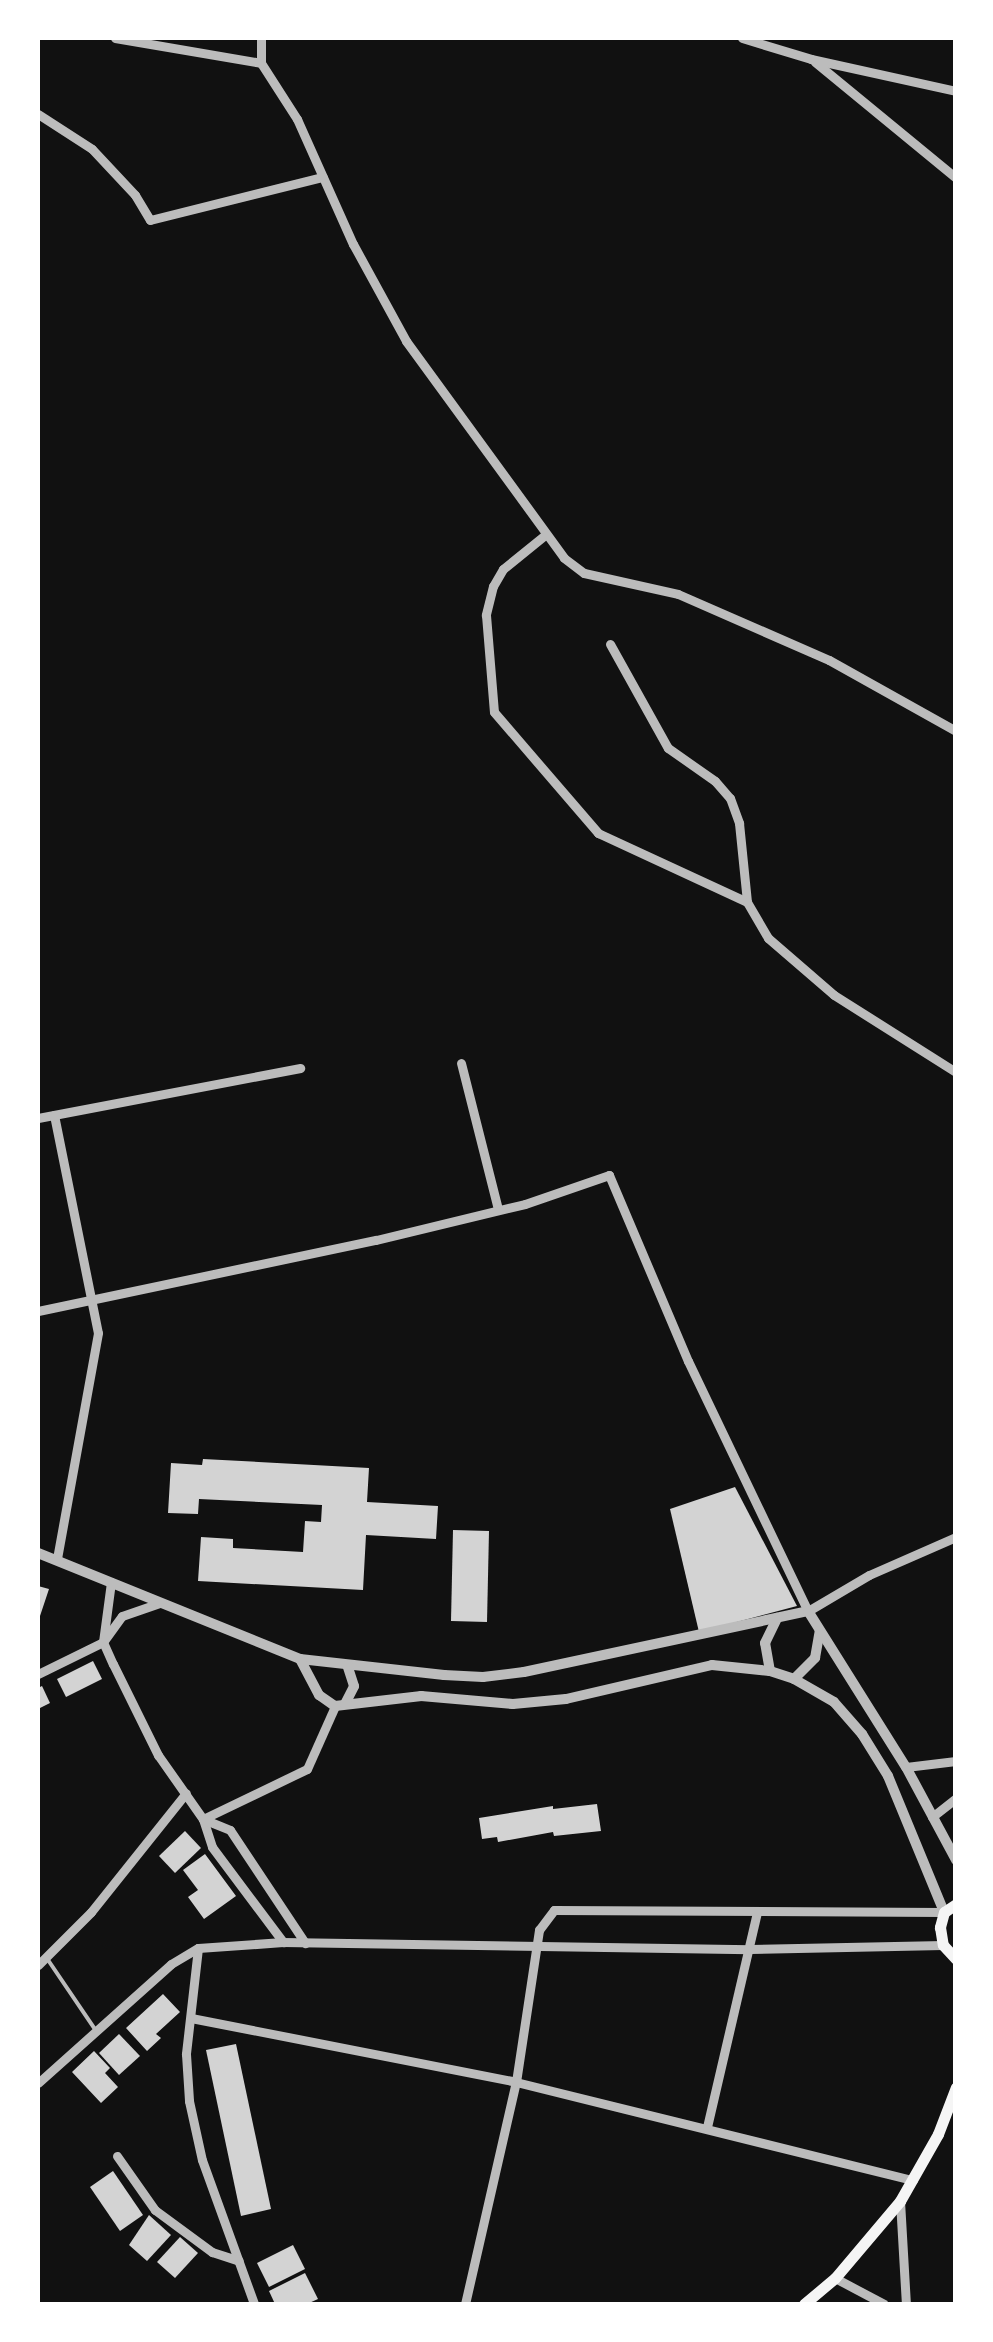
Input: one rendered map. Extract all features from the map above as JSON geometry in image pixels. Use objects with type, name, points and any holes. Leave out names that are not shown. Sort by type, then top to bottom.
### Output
[{"type":"main road","points":[[956,1904],[944,1912],[943,1945],[956,1958]]},
{"type":"main road","points":[[804,2304],[835,2278],[900,2201],[956,2087]]},
{"type":"street","points":[[115,38],[261,63],[278,82],[353,244],[406,341],[564,558],[584,573],[678,594],[829,660],[956,731]]},
{"type":"street","points":[[261,38],[261,63]]},
{"type":"street","points":[[742,38],[811,59],[956,91]]},
{"type":"street","points":[[811,59],[956,178]]},
{"type":"street","points":[[38,114],[92,149],[135,195],[150,220],[323,177]]},
{"type":"street","points":[[545,536],[503,569],[493,586],[486,615],[494,712],[598,833],[748,902]]},
{"type":"street","points":[[610,644],[668,748],[715,781],[730,798],[739,823],[748,902],[768,938],[834,995],[956,1072]]},
{"type":"street","points":[[461,1063],[498,1209]]},
{"type":"street","points":[[38,1118],[300,1068]]},
{"type":"street","points":[[54,1115],[98,1333],[58,1559]]},
{"type":"street","points":[[38,1311],[376,1240],[609,1175],[688,1360],[808,1611],[906,1767],[956,1860]]},
{"type":"street","points":[[38,1553],[300,1659],[484,1677],[808,1611],[869,1576],[956,1538]]},
{"type":"street","points":[[111,1582],[103,1642],[158,1755],[204,1818],[212,1847],[283,1942]]},
{"type":"street","points":[[38,1674],[103,1642],[122,1616],[159,1604]]},
{"type":"street","points":[[770,1671],[765,1643],[778,1617]]},
{"type":"street","points":[[794,1679],[815,1658],[820,1631]]},
{"type":"street","points":[[300,1659],[319,1696],[340,1705],[421,1696],[513,1704],[566,1699],[712,1665],[770,1671],[794,1679],[834,1702],[862,1734],[888,1776],[944,1912],[554,1910],[539,1930],[516,2082],[465,2304]]},
{"type":"street","points":[[204,1818],[307,1769],[354,1686],[348,1665]]},
{"type":"street","points":[[906,1767],[956,1761]]},
{"type":"street","points":[[40,1962],[102,1900],[186,1793]]},
{"type":"street","points":[[932,1817],[956,1798]]},
{"type":"street","points":[[204,1818],[230,1830],[305,1943]]},
{"type":"street","points":[[708,2127],[756,1912]]},
{"type":"street","points":[[38,2083],[171,1964],[198,1948],[283,1942],[750,1949],[943,1945]]},
{"type":"street","points":[[198,1948],[186,2076],[192,2120],[254,2304]]},
{"type":"street","points":[[190,2018],[516,2082],[913,2180]]},
{"type":"street","points":[[116,2156],[155,2210],[212,2252],[239,2262]]},
{"type":"street","points":[[900,2201],[906,2304]]},
{"type":"street","points":[[835,2278],[884,2304]]},
{"type":"lane","points":[[40,1962],[96,2032]]},
{"type":"building","points":[[203,1459],[369,1468],[367,1502],[438,1506],[436,1539],[366,1535],[363,1590],[198,1581],[201,1537],[233,1539],[233,1548],[303,1552],[305,1521],[321,1522],[322,1505],[199,1499],[198,1514],[168,1513],[171,1463],[202,1465]]},
{"type":"building","points":[[735,1487],[797,1606],[699,1632],[670,1509]]},
{"type":"building","points":[[453,1530],[489,1531],[487,1622],[451,1621]]},
{"type":"building","points":[[38,1586],[49,1589],[38,1622]]},
{"type":"building","points":[[93,1661],[102,1679],[66,1697],[57,1679]]},
{"type":"building","points":[[42,1686],[50,1703],[38,1709],[38,1688]]},
{"type":"building","points":[[597,1804],[601,1831],[554,1836],[553,1832],[498,1842],[497,1837],[482,1839],[479,1818],[553,1806]]},
{"type":"building","points":[[185,1831],[201,1848],[175,1873],[159,1856]]},
{"type":"building","points":[[205,1854],[236,1896],[204,1919],[188,1897],[198,1890],[183,1870]]},
{"type":"building","points":[[163,1994],[180,2012],[156,2034],[161,2038],[147,2051],[126,2028]]},
{"type":"building","points":[[119,2034],[140,2056],[119,2075],[99,2053]]},
{"type":"building","points":[[236,2044],[271,2209],[241,2216],[206,2050]]},
{"type":"building","points":[[94,2051],[110,2068],[105,2073],[118,2087],[101,2103],[72,2072]]},
{"type":"building","points":[[113,2171],[143,2215],[120,2231],[90,2187]]},
{"type":"building","points":[[149,2215],[171,2235],[147,2261],[129,2245]]},
{"type":"building","points":[[180,2237],[198,2253],[175,2278],[157,2262]]},
{"type":"building","points":[[293,2245],[305,2269],[269,2287],[257,2263]]},
{"type":"building","points":[[305,2273],[318,2299],[307,2304],[275,2304],[269,2291]]}]
